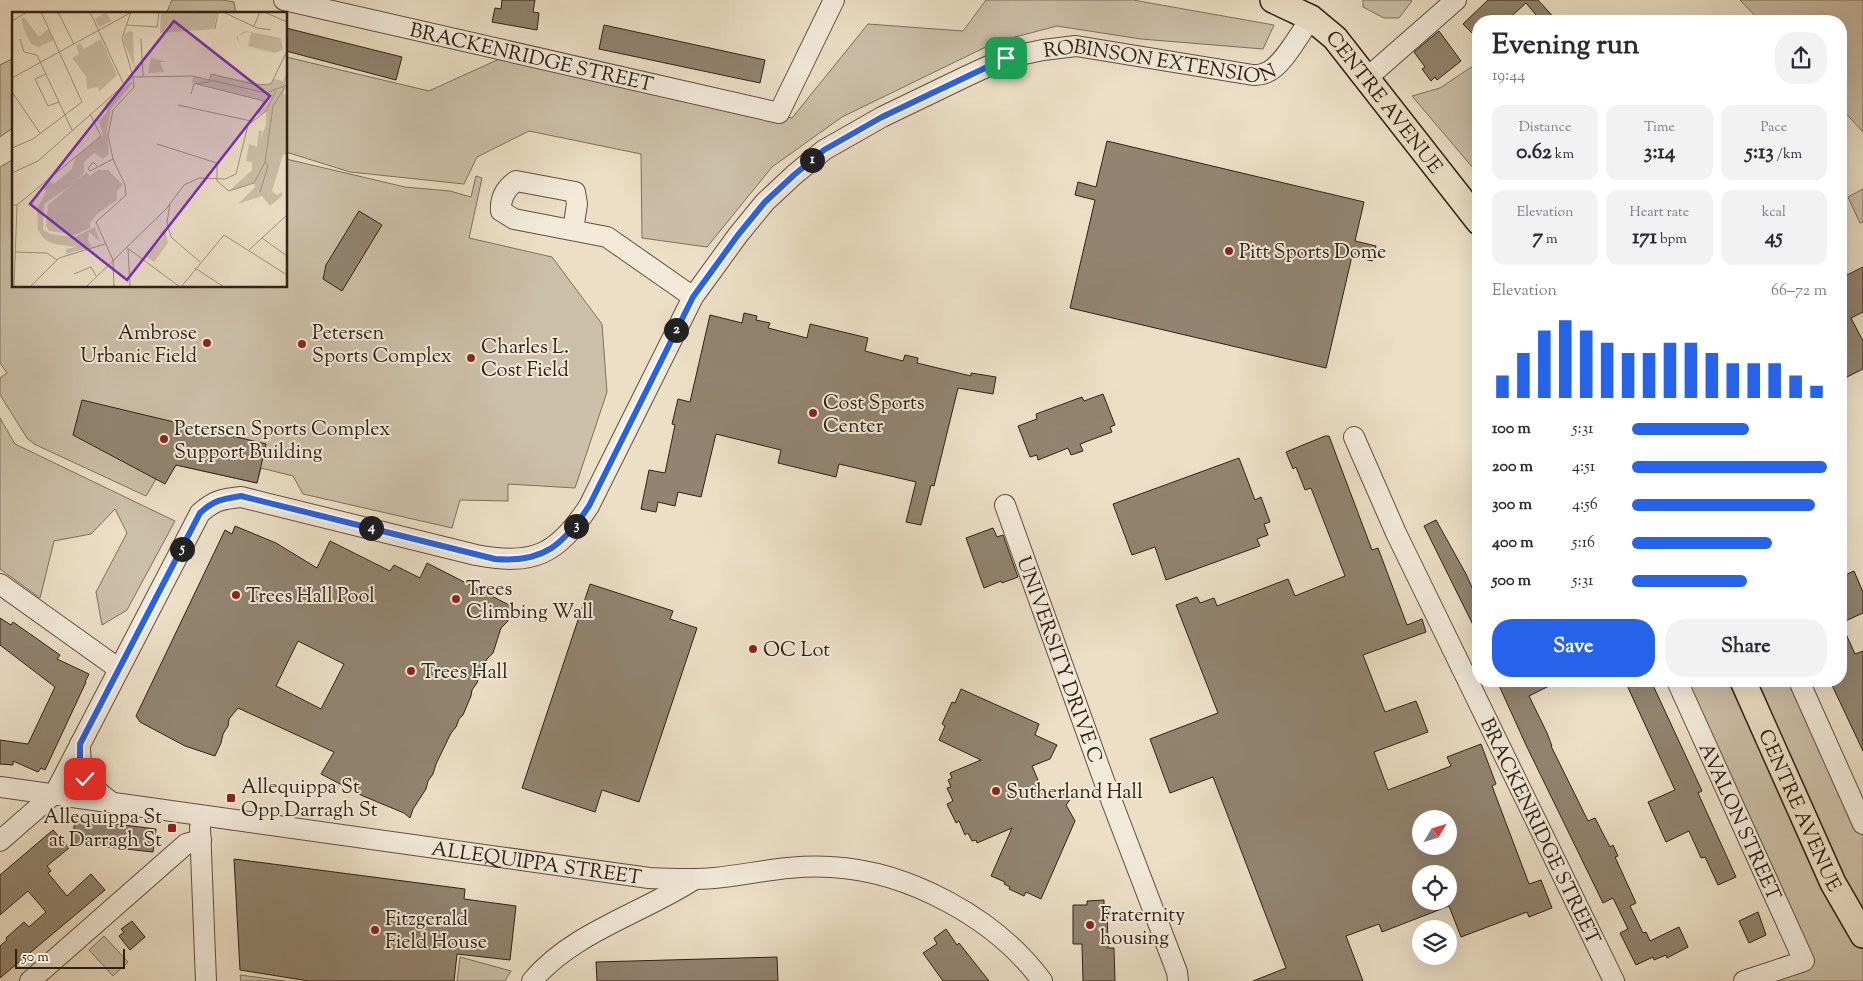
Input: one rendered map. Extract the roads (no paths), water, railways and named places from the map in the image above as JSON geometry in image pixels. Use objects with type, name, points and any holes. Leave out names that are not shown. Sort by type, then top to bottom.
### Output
[{"type":"main road","name":"CENTRE AVENUE","points":[[1273,0],[1315,9],[1335,38],[1472,213]]},
{"type":"main road","name":"CENTRE AVENUE","points":[[1746,687],[1833,883],[1863,935]]},
{"type":"street","name":"BRACKENRIDGE STREET","points":[[284,0],[778,113],[834,0]]},
{"type":"street","points":[[1367,78],[1456,0]]},
{"type":"street","name":"ROBINSON EXTENSION","points":[[120,669],[200,513],[212,503],[224,499],[241,496],[476,555],[515,560],[533,558],[561,541],[576,527],[589,506],[693,297],[738,235],[765,202],[824,150],[882,117],[1006,58],[1043,50],[1076,46],[1253,75],[1266,73],[1286,54],[1315,9]]},
{"type":"street","points":[[573,230],[607,237],[693,297]]},
{"type":"street","name":"BRACKENRIDGE STREET","points":[[1354,437],[1396,533],[1614,981]]},
{"type":"street","name":"UNIVERSITY DRIVE C","points":[[1005,505],[1104,780],[1177,972],[1178,981]]},
{"type":"street","points":[[0,584],[120,669],[55,793],[0,842]]},
{"type":"street","name":"AVALON STREET","points":[[1680,687],[1804,961],[1744,981]]},
{"type":"street","points":[[1802,687],[1863,824]]},
{"type":"street","points":[[80,744],[80,764],[85,779],[111,802]]},
{"type":"street","name":"ALLEQUIPPA STREET","points":[[0,787],[55,793],[649,878],[713,878],[770,869],[829,866],[857,869],[898,880],[944,901],[975,918],[1018,953],[1042,981]]},
{"type":"street","points":[[200,815],[206,981]]},
{"type":"street","points":[[30,981],[186,844],[201,840]]},
{"type":"street","points":[[532,981],[566,950],[587,937],[670,895],[695,878]]},
{"type":"place","name":"Pitt Sports Dome","points":[[1229,251]]},
{"type":"place","name":"Ambrose Urbanic Field","points":[[207,343]]},
{"type":"place","name":"Petersen Sports Complex","points":[[302,344]]},
{"type":"place","name":"Charles L. Cost Field","points":[[471,358]]},
{"type":"place","name":"Cost Sports Center","points":[[813,413]]},
{"type":"place","name":"Petersen Sports Complex Support Building","points":[[164,439]]},
{"type":"place","name":"Trees Hall Pool","points":[[236,595]]},
{"type":"place","name":"Trees Climbing Wall","points":[[456,599]]},
{"type":"place","name":"OC Lot","points":[[753,649]]},
{"type":"place","name":"Trees Hall","points":[[411,671]]},
{"type":"place","name":"Sutherland Hall","points":[[996,791]]},
{"type":"place","name":"Allequippa St Opp Darragh St","points":[[231,798]]},
{"type":"place","name":"Allequippa St at Darragh St","points":[[172,828]]},
{"type":"place","name":"Fraternity housing","points":[[1090,925]]},
{"type":"place","name":"Fitzgerald Field House","points":[[375,930]]}]
